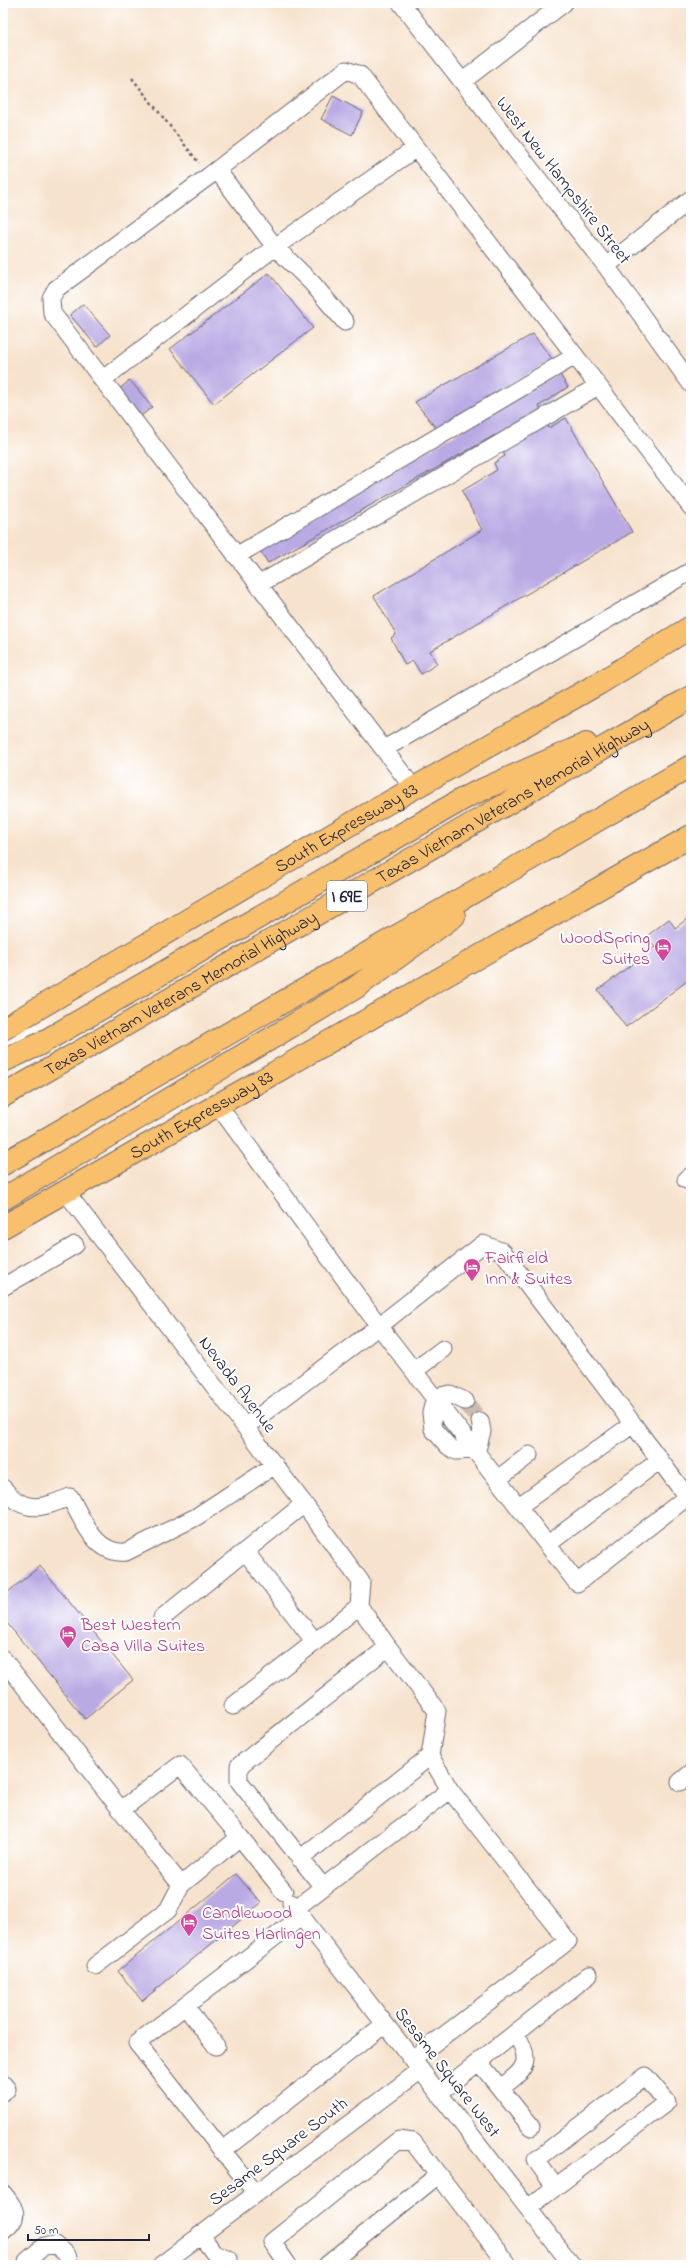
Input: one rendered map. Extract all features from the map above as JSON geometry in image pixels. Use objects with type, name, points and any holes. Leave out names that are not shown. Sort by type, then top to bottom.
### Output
[{"type":"main road","name":"South Expressway 83","points":[[3,1029],[414,789],[598,684],[691,627]]},
{"type":"main road","points":[[3,1061],[38,1045],[468,796],[691,697]]},
{"type":"main road","name":"Texas Vietnam Veterans Memorial Highway","points":[[3,1096],[691,697]]},
{"type":"main road","points":[[3,1164],[553,844],[691,766]]},
{"type":"main road","name":"South Expressway 83","points":[[3,1228],[691,836]]},
{"type":"main road","points":[[3,1199],[355,988],[553,844]]},
{"type":"street","name":"West New Hampshire Street","points":[[401,3],[606,266],[691,384]]},
{"type":"street","points":[[463,82],[564,3]]},
{"type":"street","points":[[414,789],[52,314],[51,298],[56,289],[213,173],[346,70],[360,75],[691,507]]},
{"type":"street","points":[[102,380],[275,247],[416,148]]},
{"type":"street","points":[[213,173],[275,247],[312,282],[345,322]]},
{"type":"street","points":[[606,266],[691,200]]},
{"type":"street","points":[[236,556],[575,356]]},
{"type":"street","points":[[258,585],[598,386]]},
{"type":"street","points":[[384,750],[691,571]]},
{"type":"street","points":[[218,1105],[380,1326],[435,1397]]},
{"type":"street","name":"Nevada Avenue","points":[[66,1192],[275,1465],[361,1582],[359,1606]]},
{"type":"street","points":[[245,1427],[380,1326],[483,1244],[503,1252],[687,1496],[578,1583],[477,1450]]},
{"type":"street","points":[[3,1286],[75,1245]]},
{"type":"street","points":[[414,1371],[443,1349]]},
{"type":"street","points":[[435,1397],[450,1394],[465,1401]]},
{"type":"street","points":[[435,1397],[431,1413],[433,1430],[448,1446],[456,1451],[477,1450]]},
{"type":"street","points":[[477,1450],[482,1431],[480,1421]]},
{"type":"street","points":[[520,1506],[633,1424]]},
{"type":"street","points":[[499,1478],[529,1455]]},
{"type":"street","points":[[548,1544],[660,1460]]},
{"type":"street","points":[[3,1488],[18,1503],[28,1507],[46,1507],[70,1497],[96,1542],[118,1553],[126,1552],[196,1517],[275,1465]]},
{"type":"street","points":[[162,1618],[304,1504]]},
{"type":"street","points":[[245,1551],[315,1642]]},
{"type":"street","points":[[233,1706],[359,1606],[388,1647],[438,1711],[430,1756],[450,1790],[323,1887],[293,1905],[185,2006],[137,2044],[256,2193]]},
{"type":"street","points":[[323,1887],[239,1780],[240,1766],[388,1647]]},
{"type":"street","points":[[3,1659],[181,1885]]},
{"type":"street","points":[[300,1859],[430,1756]]},
{"type":"street","name":"Sesame Square West","points":[[121,1810],[180,1765],[240,1837],[572,2265]]},
{"type":"street","name":"Sesame Square South","points":[[161,2265],[256,2193],[417,2065],[568,1941],[450,1790]]},
{"type":"street","points":[[95,1966],[168,1910],[181,1885],[240,1837]]},
{"type":"street","points":[[439,2093],[589,1976]]},
{"type":"street","points":[[185,2006],[216,2046]]},
{"type":"street","points":[[222,2151],[385,2024]]},
{"type":"street","points":[[500,2088],[520,2072],[525,2060],[525,2048],[515,2033]]},
{"type":"street","points":[[479,2062],[531,2127]]},
{"type":"street","points":[[528,2208],[667,2102],[645,2076],[536,2160],[555,2187]]},
{"type":"street","points":[[3,2084],[7,2089],[3,2092]]},
{"type":"street","points":[[288,2265],[272,2242],[400,2140],[413,2142],[508,2265]]},
{"type":"street","points":[[328,2265],[438,2175]]},
{"type":"street","points":[[3,2193],[14,2206],[15,2214],[10,2226],[3,2231]]},
{"type":"street","points":[[200,2234],[214,2253],[228,2263]]},
{"type":"street","points":[[27,2261],[44,2246],[56,2244],[67,2255],[70,2265]]},
{"type":"path","points":[[132,78],[213,173]]},
{"type":"building","points":[[333,96],[363,112],[352,135],[321,119]]},
{"type":"building","points":[[269,273],[313,328],[214,404],[170,349]]},
{"type":"building","points":[[83,304],[110,335],[97,347],[70,315]]},
{"type":"building","points":[[533,334],[553,360],[436,428],[415,402]]},
{"type":"building","points":[[559,373],[568,387],[539,406],[549,428],[566,418],[632,532],[430,651],[437,664],[421,674],[413,661],[405,665],[391,638],[396,634],[374,596],[482,530],[462,491],[497,470],[494,463],[505,456],[495,435],[268,563],[259,549]]},
{"type":"building","points":[[130,380],[152,407],[130,425],[108,399]]},
{"type":"building","name":"WoodSpring Suites","points":[[691,916],[691,978],[626,1027],[598,990],[655,947],[647,936],[669,919],[675,928]]},
{"type":"building","name":"Best Western Casa Villa Suites","points":[[40,1566],[133,1680],[85,1719],[3,1618],[3,1596]]},
{"type":"building","name":"Candlewood Suites Harlingen","points":[[236,1874],[261,1903],[142,2001],[118,1971]]},
{"type":"tunnel","points":[[465,1401],[480,1421]]},
{"type":"place","name":"WoodSpring Suites","points":[[663,962]]},
{"type":"place","name":"Fairfield Inn & Suites","points":[[472,1282]]},
{"type":"place","name":"Best Western Casa Villa Suites","points":[[68,1649]]},
{"type":"place","name":"Candlewood Suites Harlingen","points":[[189,1937]]}]
